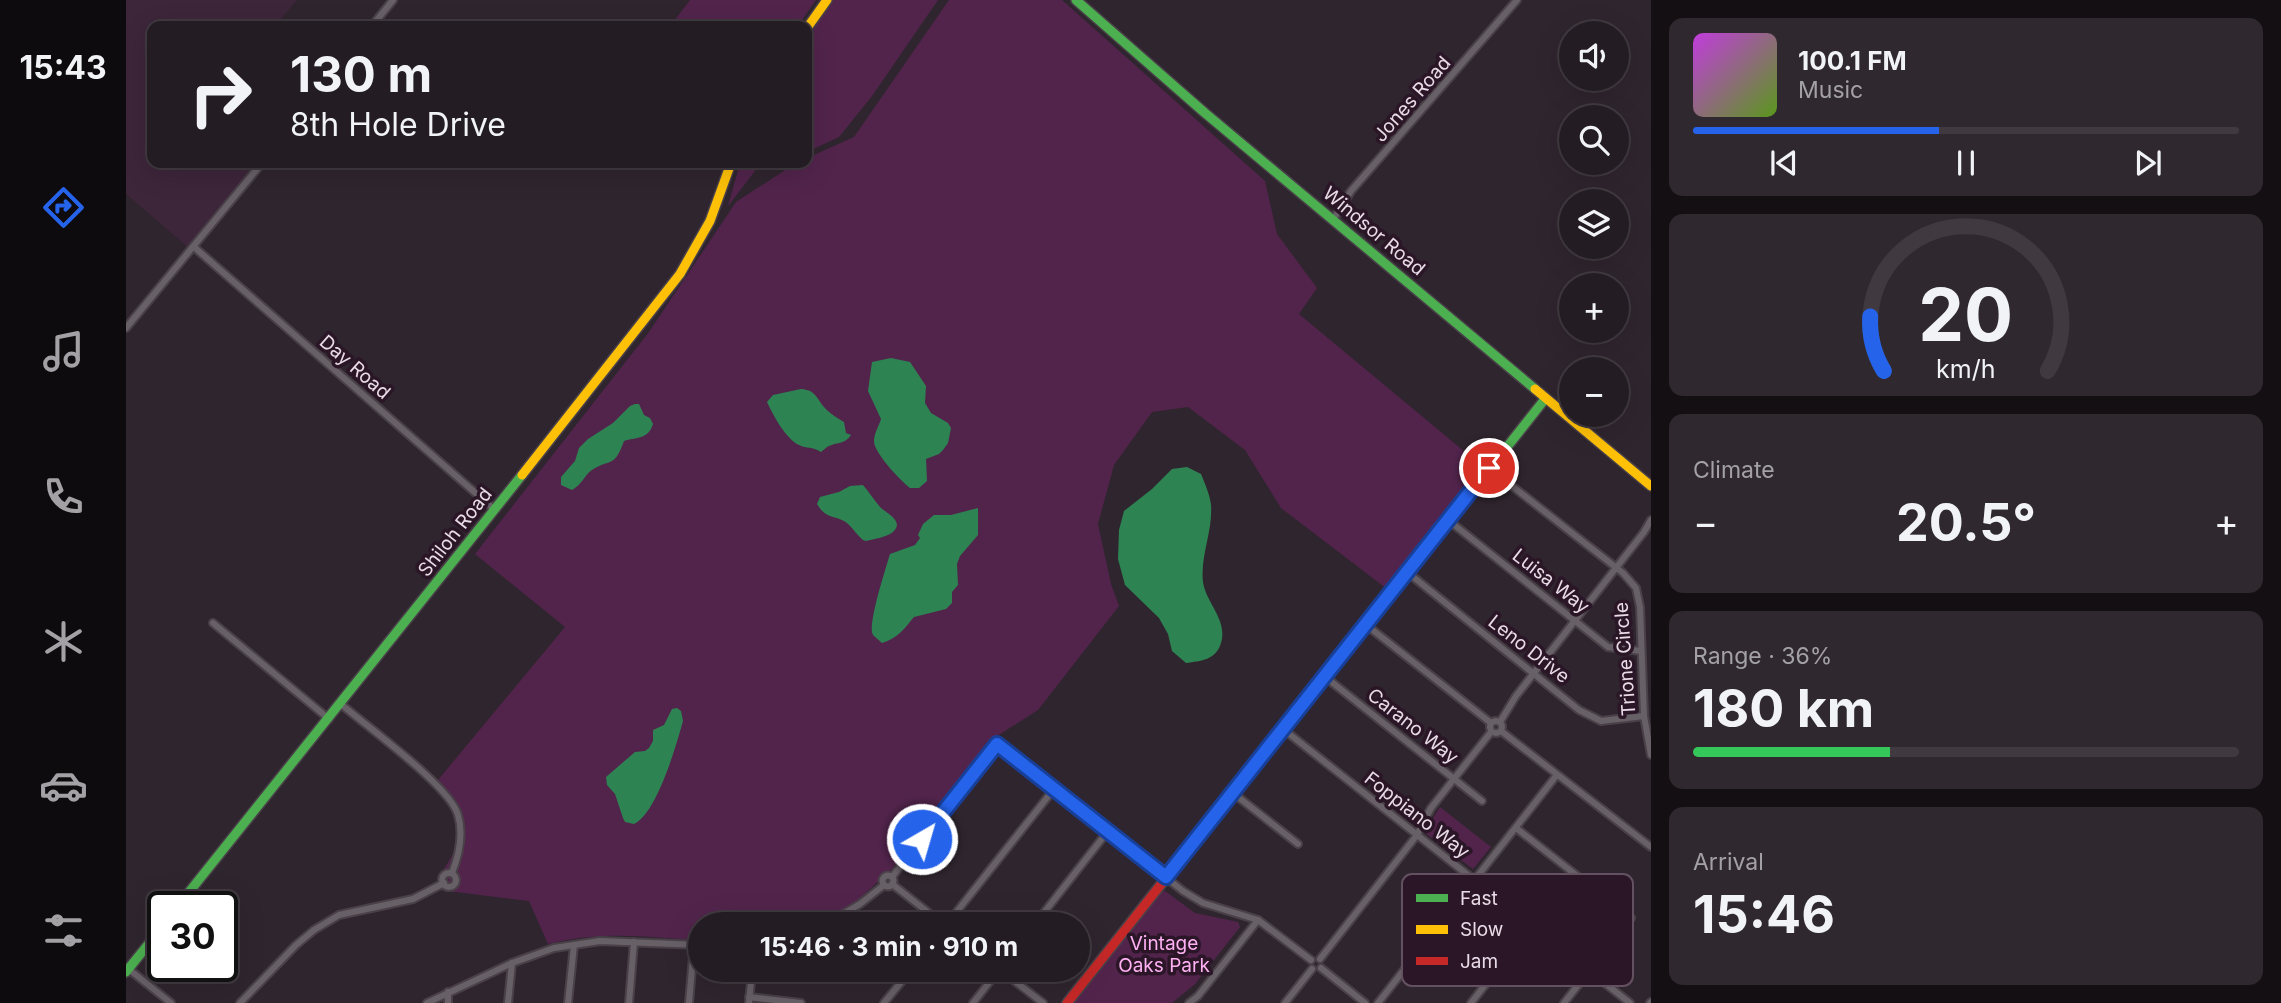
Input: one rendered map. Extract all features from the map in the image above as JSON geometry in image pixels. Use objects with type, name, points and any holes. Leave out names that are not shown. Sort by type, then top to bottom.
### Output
[{"type":"main road","points":[[812,21],[827,0]]},
{"type":"main road","name":"Windsor Road","points":[[1076,0],[1205,113],[1651,486]]},
{"type":"main road","name":"Shiloh Road","points":[[190,891],[495,510],[690,259],[717,210],[730,168]]},
{"type":"main road","points":[[1067,1003],[1545,398]]},
{"type":"main road","points":[[127,969],[147,945]]},
{"type":"street","points":[[376,21],[393,0]]},
{"type":"street","name":"Jones Road","points":[[1333,220],[1351,191],[1517,0]]},
{"type":"street","points":[[126,328],[258,168]]},
{"type":"street","name":"Day Road","points":[[194,247],[495,510]]},
{"type":"street","name":"Trione Circle","points":[[1489,468],[1616,568],[1636,588],[1640,607],[1644,716],[1651,755]]},
{"type":"street","name":"Luisa Way","points":[[1448,520],[1608,647],[1641,651]]},
{"type":"street","points":[[1500,731],[1500,722],[1516,696],[1651,520]]},
{"type":"street","name":"Leno Drive","points":[[1407,572],[1579,710],[1601,721],[1644,716]]},
{"type":"street","points":[[213,623],[329,719]]},
{"type":"street","points":[[1365,624],[1491,723]]},
{"type":"street","name":"Carano Way","points":[[1324,676],[1482,801]]},
{"type":"street","points":[[240,1003],[288,953],[314,930],[339,915],[413,899],[444,883],[449,886],[455,883],[456,879],[452,873],[461,838],[455,807],[438,786],[341,704]]},
{"type":"street","points":[[1491,723],[1500,722]]},
{"type":"street","points":[[1491,723],[1491,732]]},
{"type":"street","name":"Foppiano Way","points":[[1283,729],[1467,874]]},
{"type":"street","points":[[1491,732],[1500,731]]},
{"type":"street","points":[[1500,731],[1651,848]]},
{"type":"street","points":[[1320,959],[1417,835],[1431,808],[1491,732]]},
{"type":"street","points":[[846,912],[889,882],[997,744],[1203,903],[1258,920],[1311,960]]},
{"type":"street","points":[[1480,874],[1556,776]]},
{"type":"street","points":[[955,912],[1054,789]]},
{"type":"street","points":[[1233,793],[1298,844]]},
{"type":"street","points":[[1516,828],[1575,874]]},
{"type":"street","points":[[1044,912],[1108,831]]},
{"type":"street","points":[[889,882],[929,912]]},
{"type":"street","points":[[1189,1003],[1198,996],[1258,920]]},
{"type":"street","points":[[427,1003],[512,963],[554,948],[600,941],[688,945]]},
{"type":"street","points":[[629,1003],[634,942]]},
{"type":"street","points":[[568,1003],[574,945]]},
{"type":"street","points":[[1311,960],[1320,959]]},
{"type":"street","points":[[1320,959],[1321,968]]},
{"type":"street","points":[[1311,960],[1312,969]]},
{"type":"street","points":[[508,1003],[512,963]]},
{"type":"street","points":[[1312,969],[1321,968]]},
{"type":"street","points":[[1321,968],[1364,1003]]},
{"type":"street","points":[[127,969],[171,1003]]},
{"type":"street","points":[[1285,1003],[1312,969]]},
{"type":"street","points":[[1378,1003],[1402,973]]},
{"type":"street","points":[[689,1003],[692,982]]},
{"type":"street","points":[[751,982],[749,1000],[801,1003]]},
{"type":"street","points":[[884,1003],[901,982]]},
{"type":"street","points":[[972,1003],[990,982]]},
{"type":"street","points":[[1016,982],[1043,1003]]},
{"type":"street","points":[[1471,1003],[1484,986]]},
{"type":"street","points":[[1564,1003],[1578,986]]},
{"type":"street","name":"Foppiano Way","points":[[1609,986],[1630,1003]]},
{"type":"street","points":[[447,1003],[449,992]]},
{"type":"shaded area","points":[[126,0],[297,0],[279,21],[147,21],[147,168],[254,168],[189,248],[126,194]]},
{"type":"shaded area","points":[[891,358],[910,362],[926,386],[925,403],[931,413],[948,423],[951,428],[948,443],[943,450],[926,459],[927,481],[919,488],[910,488],[894,473],[875,446],[881,419],[868,391],[872,362]]},
{"type":"shaded area","points":[[801,389],[812,392],[828,411],[844,422],[846,433],[851,435],[849,438],[828,446],[821,452],[799,445],[789,438],[767,402],[773,395]]},
{"type":"shaded area","points":[[635,404],[639,404],[644,415],[650,418],[653,424],[648,433],[624,441],[611,462],[592,470],[572,490],[561,485],[561,477],[575,461],[579,448]]},
{"type":"shaded area","points":[[1187,467],[1201,474],[1210,501],[1211,515],[1203,563],[1203,582],[1222,627],[1222,635],[1216,653],[1202,660],[1186,663],[1172,651],[1168,634],[1159,618],[1125,585],[1118,559],[1119,530],[1124,511],[1172,469]]},
{"type":"shaded area","points":[[863,485],[897,524],[890,534],[866,541],[847,523],[824,513],[817,504],[820,497],[850,486]]},
{"type":"shaded area","points":[[978,508],[978,535],[960,556],[957,564],[958,585],[952,592],[952,603],[946,609],[914,617],[897,636],[882,643],[873,635],[872,629],[890,554],[915,545],[920,538],[918,535],[923,524],[934,515],[951,515]]},
{"type":"shaded area","points":[[672,709],[681,711],[683,721],[658,793],[642,817],[634,824],[625,822],[615,794],[607,785],[606,777],[635,752],[649,748],[653,741],[653,730],[664,725]]},
{"type":"green space","points":[[690,0],[816,0],[801,21],[674,21]]},
{"type":"green space","points":[[833,0],[938,0],[872,96],[839,137],[812,150],[812,30]]},
{"type":"green space","points":[[949,0],[1062,0],[1265,181],[1277,234],[1317,288],[1299,314],[1483,467],[1387,589],[1281,508],[1245,450],[1188,407],[1152,412],[1114,465],[1098,524],[1111,584],[1119,606],[1038,710],[989,741],[892,869],[851,906],[839,912],[688,912],[688,940],[605,936],[548,944],[529,901],[440,890],[439,877],[465,835],[457,806],[438,780],[565,627],[475,554],[649,332],[736,202],[788,168],[812,168],[812,156],[854,137]]},
{"type":"green space","points":[[739,168],[757,168],[728,206]]},
{"type":"green space","points":[[1440,807],[1491,847],[1473,869],[1424,832]]},
{"type":"green space","name":"Vintage Oaks Park","points":[[1165,891],[1195,913],[1238,922],[1240,927],[1195,984],[1172,1003],[1071,1003],[1090,982],[1159,893]]},
{"type":"traffic: fast","points":[[1076,0],[1205,113],[1535,389]]},
{"type":"traffic: fast","points":[[1427,548],[1545,399]]},
{"type":"traffic: fast","points":[[190,891],[522,475]]},
{"type":"traffic: fast","points":[[126,972],[147,946]]},
{"type":"traffic: slow","points":[[812,21],[827,0]]},
{"type":"traffic: slow","points":[[522,475],[680,274],[710,221],[729,168]]},
{"type":"traffic: slow","points":[[1535,389],[1651,486]]},
{"type":"traffic: slow","points":[[1189,849],[1427,548]]},
{"type":"traffic: jam","points":[[1067,1003],[1189,849]]},
{"type":"route","points":[[922,839],[997,744],[1166,877],[1489,468]]}]
